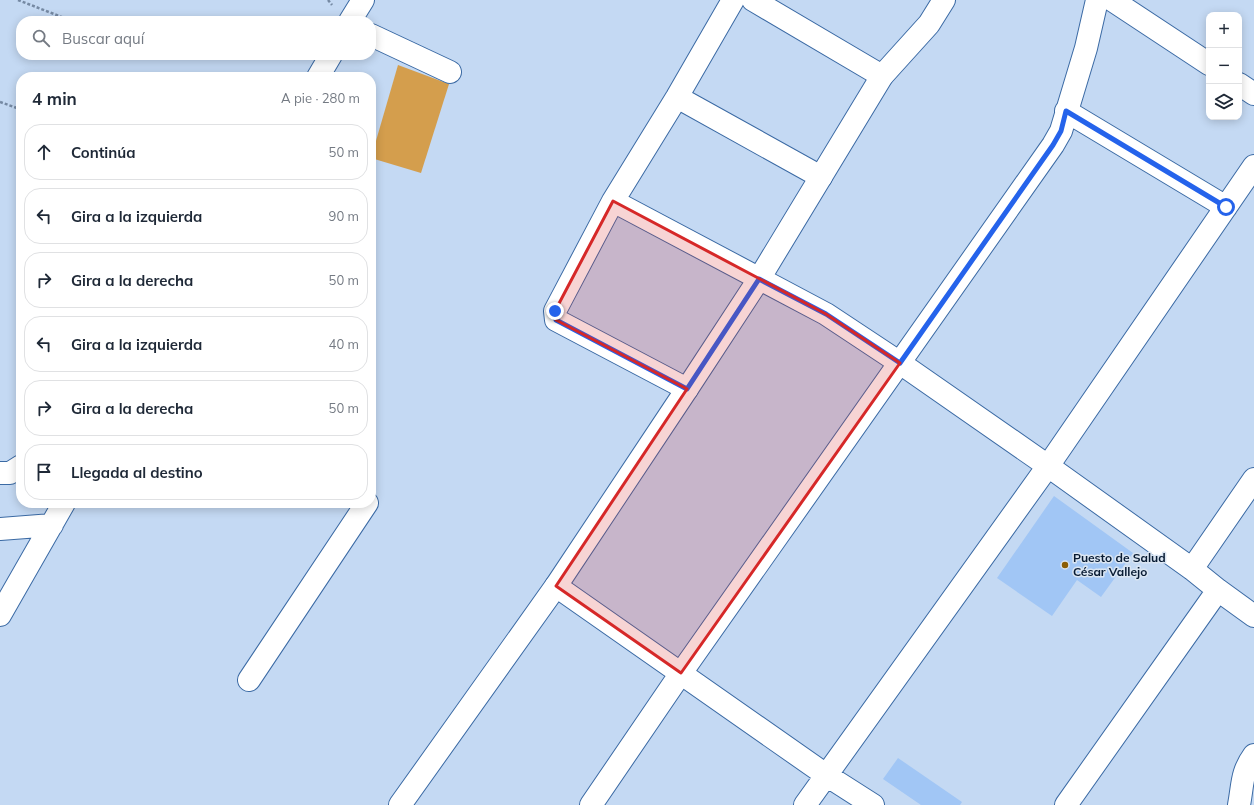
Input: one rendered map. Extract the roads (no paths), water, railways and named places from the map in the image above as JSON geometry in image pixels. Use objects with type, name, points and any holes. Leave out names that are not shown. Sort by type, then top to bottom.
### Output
[{"type":"street","points":[[353,16],[363,0]]},
{"type":"street","points":[[687,389],[556,320],[555,311],[613,201],[677,97],[733,0]]},
{"type":"street","points":[[753,0],[882,76]]},
{"type":"street","points":[[400,805],[556,586],[687,389],[759,279],[882,76],[929,24],[944,0]]},
{"type":"street","points":[[591,805],[681,673],[1053,145],[1061,131],[1086,48],[1097,0]]},
{"type":"street","points":[[1112,0],[1206,62]]},
{"type":"street","points":[[376,37],[450,72]]},
{"type":"street","points":[[321,72],[328,60]]},
{"type":"street","points":[[1242,86],[1254,94]]},
{"type":"street","points":[[677,97],[821,177]]},
{"type":"street","points":[[1066,111],[1226,207]]},
{"type":"street","points":[[805,805],[1048,466],[1254,166]]},
{"type":"street","points":[[613,201],[826,314],[900,363],[1048,466],[1192,569],[1254,616]]},
{"type":"street","points":[[0,473],[10,473],[16,469]]},
{"type":"street","points":[[1192,569],[1254,479]]},
{"type":"street","points":[[0,615],[61,508]]},
{"type":"street","points":[[249,680],[364,508]]},
{"type":"street","points":[[0,529],[52,525]]},
{"type":"street","points":[[556,586],[826,774],[873,805]]},
{"type":"street","points":[[1066,805],[1218,590]]},
{"type":"street","points":[[1239,805],[1243,776],[1254,755]]},
{"type":"place","name":"Puesto de Salud César Vallejo","points":[[1065,565]]}]
